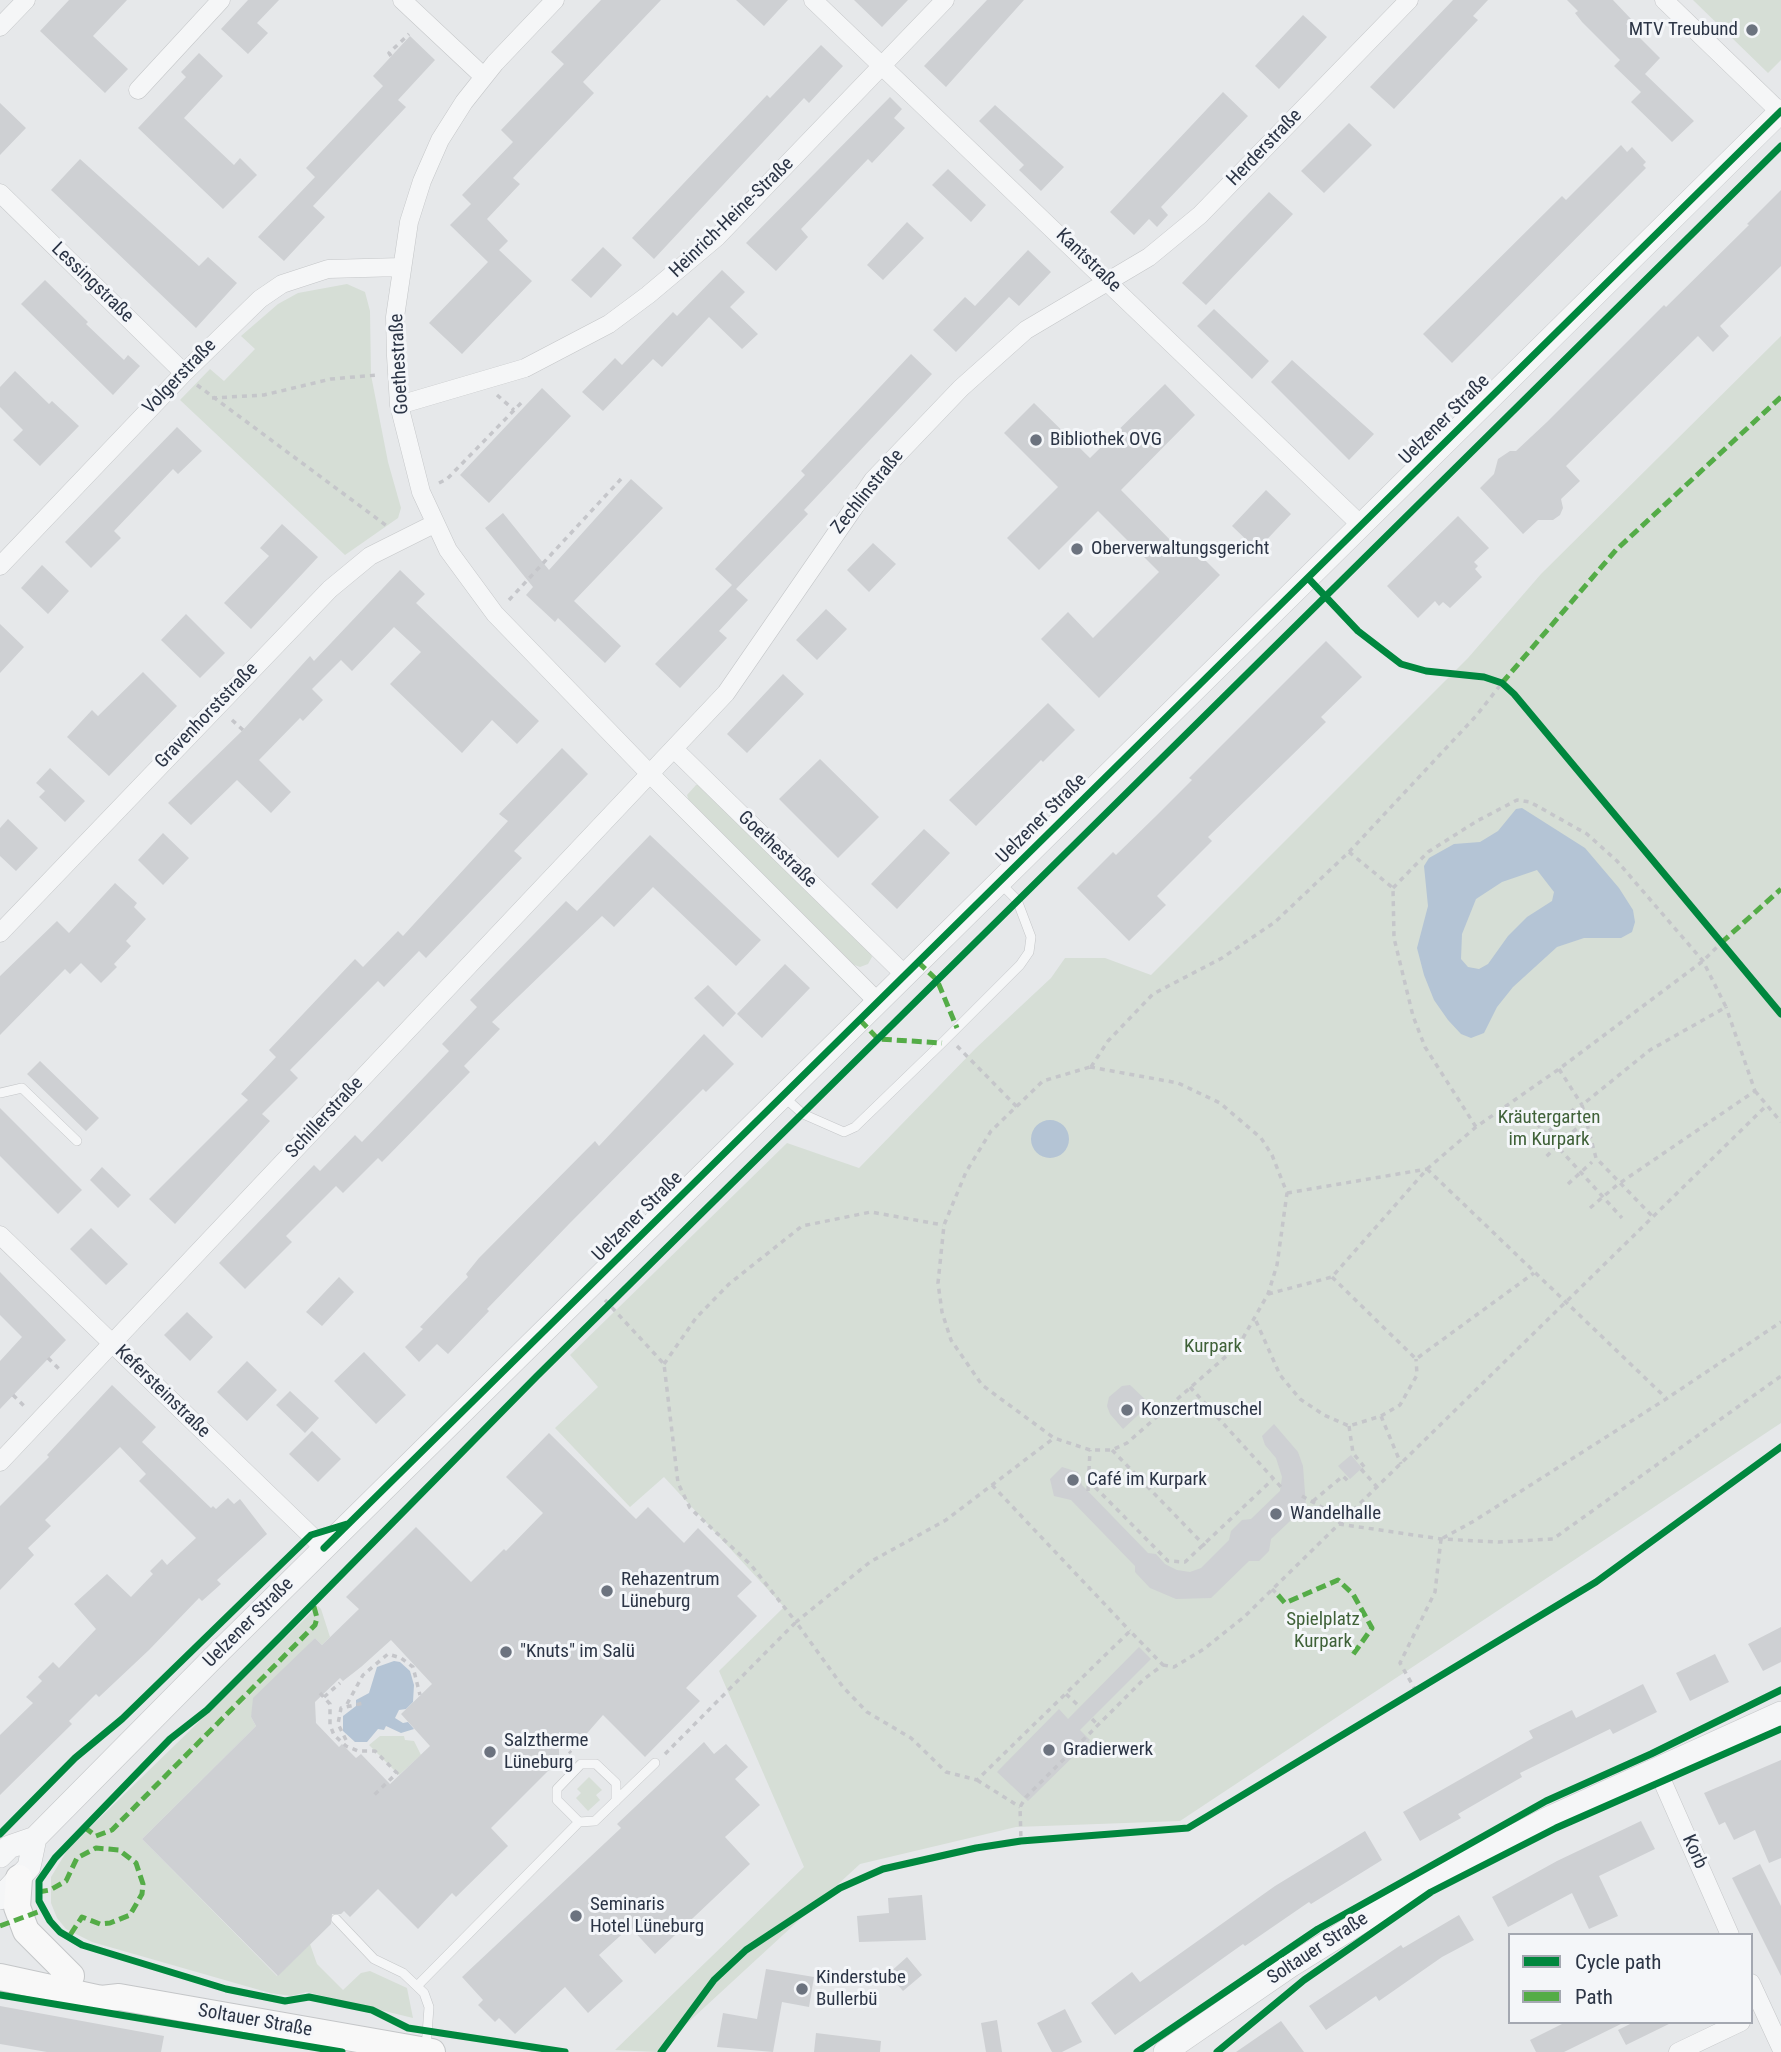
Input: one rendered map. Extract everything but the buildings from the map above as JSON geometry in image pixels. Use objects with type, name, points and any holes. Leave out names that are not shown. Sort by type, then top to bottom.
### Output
[{"type":"main road","points":[[19,1878],[17,1907],[26,1931],[71,1976]]},
{"type":"main road","name":"Soltauer Straße","points":[[0,1960],[102,1983],[119,1997]]},
{"type":"main road","name":"Soltauer Straße","points":[[0,1977],[101,1999],[119,1997],[429,2051]]},
{"type":"street","points":[[0,27],[26,0]]},
{"type":"street","points":[[138,90],[221,0]]},
{"type":"street","points":[[402,0],[483,76]]},
{"type":"street","name":"Goethestraße","points":[[555,0],[483,76],[440,139],[422,181],[409,222],[396,317],[397,374],[399,405],[421,492],[434,524],[469,581],[495,614],[878,1002]]},
{"type":"street","name":"Kantstraße","points":[[813,0],[1361,525]]},
{"type":"street","name":"Heinrich-Heine-Straße","points":[[399,405],[525,368],[609,324],[717,237],[945,0]]},
{"type":"street","name":"Herderstraße","points":[[1108,280],[1149,257],[1200,215],[1409,0]]},
{"type":"street","points":[[1664,0],[1781,111]]},
{"type":"street","name":"Uelzener Straße","points":[[0,1856],[9,1847],[35,1838],[318,1542],[782,1096],[1781,111]]},
{"type":"street","name":"Lessingstraße","points":[[0,193],[184,373]]},
{"type":"street","name":"Volgerstraße","points":[[0,566],[243,313],[282,285],[328,269],[401,267]]},
{"type":"street","name":"Zechlinstraße","points":[[674,749],[726,693],[751,660],[826,543],[873,480],[961,388],[1026,330],[1108,280]]},
{"type":"street","name":"Gravenhorststraße","points":[[0,933],[330,589],[370,556],[434,524]]},
{"type":"street","points":[[650,774],[674,749]]},
{"type":"street","name":"Goethestraße","points":[[674,749],[905,975]]},
{"type":"street","name":"Schillerstraße","points":[[0,1462],[650,774]]},
{"type":"street","name":"Kefersteinstraße","points":[[0,1235],[318,1542]]},
{"type":"street","name":"Soltauer Straße","points":[[1165,2052],[1290,1966],[1427,1881],[1549,1818],[1781,1713]]},
{"type":"street","name":"Korb","points":[[1657,1769],[1729,1933]]},
{"type":"street","name":"Uelzener Straße","points":[[0,1898],[29,1867],[35,1838]]},
{"type":"street","points":[[1753,1993],[1757,2014],[1781,2048]]},
{"type":"street","points":[[1678,2052],[1737,2024]]},
{"type":"lane","points":[[782,1096],[803,1114],[844,1132],[855,1126],[942,1043],[1020,965],[1028,952],[1031,937],[1017,900],[1000,882]]},
{"type":"lane","points":[[0,1093],[22,1088],[76,1141]]},
{"type":"lane","points":[[418,1985],[579,1822],[596,1821],[655,1763]]},
{"type":"lane","points":[[579,1822],[557,1800],[557,1789],[581,1764],[596,1764],[616,1783],[616,1801]]},
{"type":"lane","points":[[336,1919],[374,1959],[418,1985],[429,2007],[429,2051]]},
{"type":"path","points":[[391,56],[389,53],[424,20]]},
{"type":"path","points":[[184,373],[210,398],[403,538]]},
{"type":"path","points":[[210,398],[264,395],[331,379],[397,374]]},
{"type":"path","points":[[421,492],[447,479],[524,400]]},
{"type":"path","points":[[495,614],[621,479]]},
{"type":"path","points":[[1090,1067],[1108,1041],[1153,994],[1245,944],[1275,922],[1349,852],[1476,716],[1502,682]]},
{"type":"path","points":[[1476,1126],[1425,1047],[1413,1016],[1394,938],[1393,888],[1428,852],[1517,800],[1531,802],[1587,834],[1617,861],[1703,961],[1726,1007],[1755,1091],[1781,1122]]},
{"type":"path","points":[[1349,852],[1393,888]]},
{"type":"path","points":[[1268,1294],[1332,1278],[1427,1169],[1476,1126],[1559,1069],[1703,961],[1721,943]]},
{"type":"path","points":[[1582,1105],[1650,1050],[1726,1007]]},
{"type":"path","points":[[968,1057],[1017,1107]]},
{"type":"path","points":[[1090,1067],[1178,1083],[1220,1103],[1261,1138],[1272,1155],[1287,1193],[1277,1265],[1268,1294],[1255,1320],[1227,1357],[1128,1443],[1112,1450],[1090,1450],[1054,1437],[982,1385],[951,1340],[942,1312],[938,1283],[944,1225],[973,1160],[991,1131],[1017,1107],[1043,1081],[1090,1067]]},
{"type":"path","points":[[1559,1069],[1582,1105],[1584,1122],[1597,1158],[1654,1219]]},
{"type":"path","points":[[1590,1209],[1619,1183],[1755,1091]]},
{"type":"path","points":[[992,1485],[1163,1665],[1174,1667],[1204,1649],[1272,1589],[1654,1219],[1767,1105]]},
{"type":"path","points":[[1534,1144],[1574,1109]]},
{"type":"path","points":[[1530,1116],[1622,1219]]},
{"type":"path","points":[[1544,1159],[1584,1122]]},
{"type":"path","points":[[1568,1184],[1592,1163]]},
{"type":"path","points":[[1287,1193],[1427,1169]]},
{"type":"path","points":[[1427,1169],[1666,1399]]},
{"type":"path","points":[[664,1364],[696,1318],[729,1283],[802,1226],[871,1212],[944,1225]]},
{"type":"path","points":[[1416,1359],[1534,1273]]},
{"type":"path","points":[[1255,1320],[1280,1375],[1300,1399],[1324,1415],[1349,1426],[1381,1416],[1400,1405],[1412,1389],[1417,1375],[1416,1359],[1332,1278]]},
{"type":"path","points":[[615,1311],[664,1364],[678,1483],[690,1508],[751,1565],[843,1687],[867,1712],[911,1738],[946,1772],[977,1780],[1020,1807]]},
{"type":"path","points":[[1441,1539],[1474,1521],[1666,1399],[1781,1322]]},
{"type":"path","points":[[1339,1524],[1441,1539],[1499,1542],[1552,1539],[1781,1376]]},
{"type":"path","points":[[1190,1387],[1281,1487]]},
{"type":"path","points":[[1381,1416],[1401,1464]]},
{"type":"path","points":[[1349,1426],[1353,1453],[1366,1469],[1362,1470],[1377,1487]]},
{"type":"path","points":[[655,1763],[796,1622],[870,1562],[946,1520],[1054,1437]]},
{"type":"path","points":[[1088,1492],[1090,1450]]},
{"type":"path","points":[[1112,1450],[1205,1546]]},
{"type":"path","points":[[1313,1501],[1343,1476],[1347,1479]]},
{"type":"path","points":[[1088,1480],[1168,1561],[1185,1562],[1272,1480]]},
{"type":"path","points":[[1302,1496],[1343,1519]]},
{"type":"path","points":[[1416,1691],[1400,1663],[1435,1592],[1441,1539]]},
{"type":"path","points":[[1272,1589],[1278,1595]]},
{"type":"path","points":[[977,1780],[1130,1631]]},
{"type":"path","points":[[346,1740],[340,1733],[338,1714],[347,1704],[363,1675],[388,1654],[401,1658],[413,1667],[420,1695]]},
{"type":"path","points":[[1021,1841],[1020,1807],[1163,1665]]},
{"type":"path","points":[[324,1698],[340,1683]]},
{"type":"path","points":[[320,1693],[330,1704],[330,1725],[334,1735],[346,1746],[358,1751],[375,1751],[397,1773],[374,1795]]},
{"type":"path","points":[[1066,1694],[1080,1707]]},
{"type":"path","points":[[347,1704],[364,1703]]},
{"type":"path","points":[[1092,1719],[1099,1726]]},
{"type":"path","points":[[555,1737],[581,1764]]},
{"type":"green space","name":"MTV Treubund","points":[[1693,0],[1781,0],[1781,60],[1768,73]]},
{"type":"green space","points":[[347,284],[365,292],[370,311],[371,375],[388,462],[401,508],[398,518],[345,555],[180,400],[210,369],[224,381],[255,349],[241,336],[278,304],[298,293]]},
{"type":"green space","name":"Kurpark","points":[[1781,336],[1781,1423],[1180,1821],[1016,1827],[860,1864],[656,2052],[615,2050],[804,1867],[719,1671],[784,1607],[664,1477],[630,1507],[555,1428],[598,1387],[570,1355],[787,1143],[859,1168],[976,1048],[1051,978],[1065,958],[1105,958],[1151,975],[1468,658],[1541,574]]},
{"type":"green space","points":[[703,784],[869,948],[872,957],[868,964],[860,967],[852,964],[690,805],[687,795],[696,785]]},
{"type":"green space","points":[[318,1606],[330,1637],[322,1645],[315,1638],[255,1702],[251,1717],[256,1726],[142,1839],[277,1976],[310,1944],[317,1964],[343,1990],[361,1973],[370,1971],[407,1988],[413,2018],[307,1992],[291,1996],[270,1993],[92,1942],[66,1929],[57,1918],[51,1903],[51,1877],[68,1849]]},
{"type":"green space","points":[[380,1736],[404,1736],[405,1740],[414,1741],[421,1755],[399,1775],[369,1745]]},
{"type":"green space","points":[[589,1777],[602,1790],[596,1795],[600,1800],[588,1811],[576,1798],[581,1793],[577,1789]]},
{"type":"water","points":[[1522,808],[1585,848],[1619,888],[1633,910],[1635,922],[1632,932],[1621,938],[1584,938],[1557,947],[1513,987],[1497,1007],[1484,1033],[1471,1038],[1461,1034],[1448,1020],[1434,1000],[1424,975],[1417,948],[1428,906],[1424,866],[1429,858],[1454,844],[1480,842],[1498,831],[1516,809]],"holes":[[[1537,870],[1554,892],[1552,901],[1527,917],[1508,936],[1488,964],[1479,969],[1468,967],[1461,959],[1462,934],[1476,899],[1502,882]]]},
{"type":"water","points":[[1050,1120],[1063,1126],[1069,1139],[1063,1152],[1050,1158],[1037,1152],[1031,1139],[1037,1126]]},
{"type":"water","points":[[394,1661],[400,1662],[410,1671],[414,1685],[413,1702],[406,1709],[399,1710],[395,1718],[403,1723],[408,1722],[414,1729],[401,1733],[386,1726],[384,1730],[378,1729],[367,1742],[355,1742],[343,1731],[343,1716],[356,1706],[356,1700],[369,1693],[377,1667]]},
{"type":"marked path","points":[[1502,683],[1616,550],[1781,397]]},
{"type":"marked path","points":[[1721,943],[1781,889]]},
{"type":"marked path","points":[[918,962],[937,980],[957,1028]]},
{"type":"marked path","points":[[860,1020],[878,1039],[942,1043]]},
{"type":"marked path","points":[[1278,1595],[1285,1603],[1338,1580],[1353,1594],[1372,1628],[1352,1656]]},
{"type":"marked path","points":[[84,1827],[96,1836],[112,1830],[315,1625],[317,1618],[313,1603]]},
{"type":"marked path","points":[[38,1892],[50,1890],[66,1881],[77,1858],[96,1848],[119,1850],[136,1863],[143,1884],[142,1894],[130,1915],[100,1924],[82,1917],[68,1938]]},
{"type":"marked path","points":[[0,1926],[43,1910]]},
{"type":"cycle path","points":[[324,1548],[1781,111]]},
{"type":"cycle path","points":[[565,2052],[408,2028],[372,2010],[309,1997],[285,2001],[226,1989],[82,1945],[60,1932],[50,1921],[39,1901],[39,1881],[55,1858],[170,1739],[207,1710],[537,1376],[1781,146]]},
{"type":"cycle path","points":[[1308,578],[1358,631],[1401,664],[1426,671],[1484,677],[1502,683],[1514,694],[1781,1014]]},
{"type":"cycle path","points":[[661,2052],[714,1980],[746,1950],[840,1888],[883,1869],[976,1848],[1021,1841],[1188,1828],[1596,1582],[1781,1447]]},
{"type":"cycle path","points":[[0,1834],[75,1758],[122,1719],[311,1535],[347,1524]]},
{"type":"cycle path","points":[[1137,2052],[1318,1929],[1546,1801],[1651,1754],[1781,1690]]},
{"type":"cycle path","points":[[1217,2052],[1304,1980],[1431,1892],[1556,1828],[1781,1729]]},
{"type":"cycle path","points":[[0,1995],[342,2052]]},
{"type":"place","name":"MTV Treubund","points":[[1752,30]]},
{"type":"place","name":"Bibliothek OVG","points":[[1036,440]]},
{"type":"place","name":"Oberverwaltungsgericht","points":[[1077,549]]},
{"type":"place","name":"Konzertmuschel","points":[[1127,1410]]},
{"type":"place","name":"Café im Kurpark","points":[[1073,1480]]},
{"type":"place","name":"Wandelhalle","points":[[1276,1514]]},
{"type":"place","name":"Rehazentrum Lüneburg","points":[[607,1591]]},
{"type":"place","name":"\"Knuts\" im Salü","points":[[506,1652]]},
{"type":"place","name":"Gradierwerk","points":[[1049,1750]]},
{"type":"place","name":"Salztherme Lüneburg","points":[[490,1752]]},
{"type":"place","name":"Seminaris Hotel Lüneburg","points":[[576,1916]]},
{"type":"place","name":"Kinderstube Bullerbü","points":[[802,1989]]},
{"type":"park label","name":"Kräutergarten im Kurpark","points":[[1549,1129]]},
{"type":"park label","name":"Spielplatz Kurpark","points":[[1323,1631]]}]
